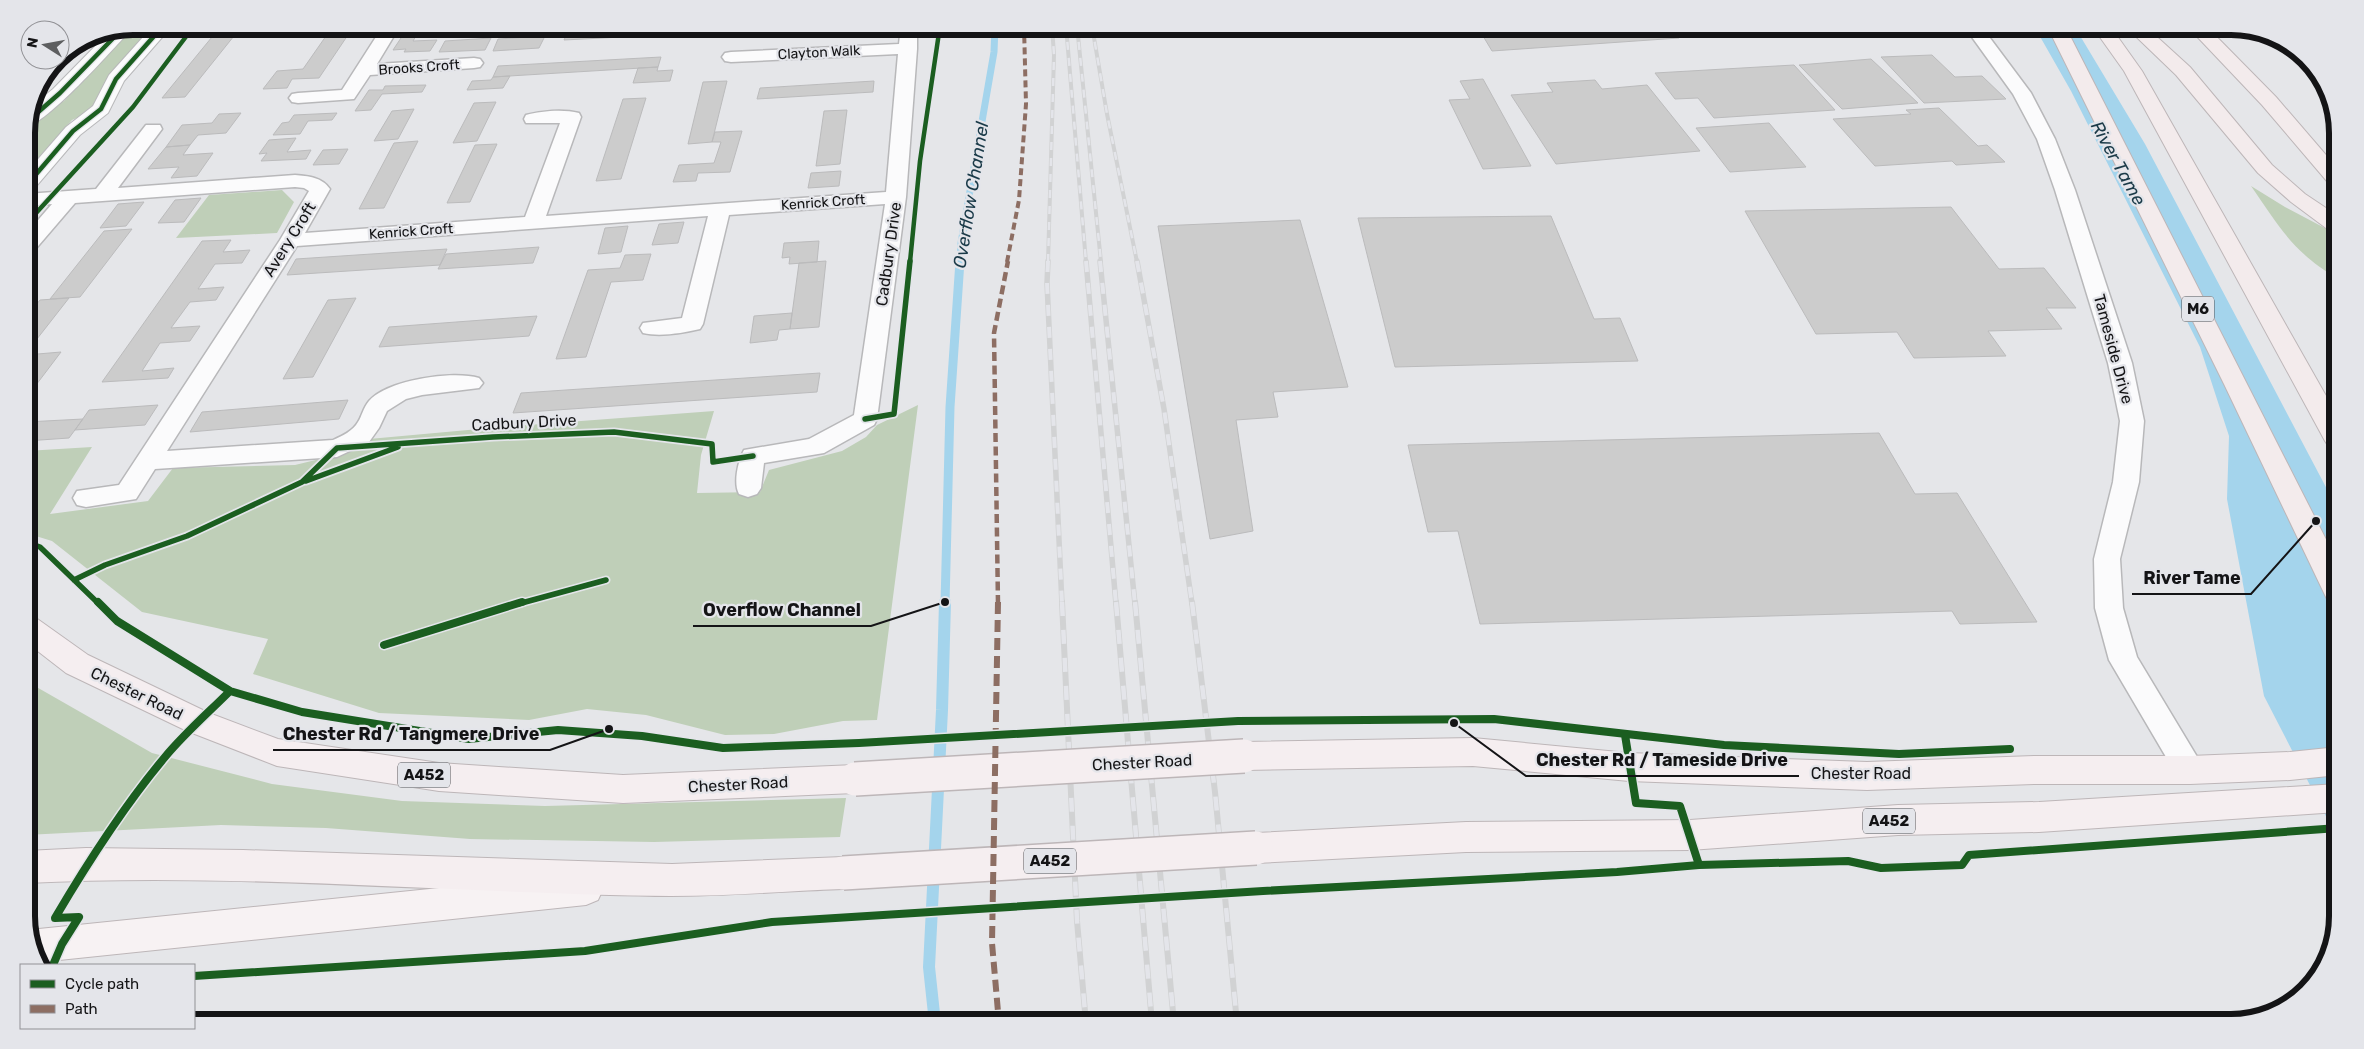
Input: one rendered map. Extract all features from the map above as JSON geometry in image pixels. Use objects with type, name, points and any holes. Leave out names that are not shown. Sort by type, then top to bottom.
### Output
[{"type":"highway","name":"M6","points":[[2061,35],[2236,384],[2329,575]]},
{"type":"highway","points":[[2107,35],[2133,71],[2329,425]]},
{"type":"highway","points":[[2144,35],[2182,71],[2266,169],[2298,198],[2329,220]]},
{"type":"highway","points":[[2205,35],[2269,101],[2329,171]]},
{"type":"highway","name":"Chester Road","points":[[35,633],[77,664],[198,722],[277,752],[439,778],[622,789],[854,779],[1244,756],[1473,752],[1629,767],[1867,776],[2035,770],[2190,770],[2290,766],[2329,762]]},
{"type":"highway","name":"A452","points":[[35,866],[86,864],[243,866],[672,880],[843,873],[1466,836],[1690,835],[1898,820],[2039,817],[2324,799]]},
{"type":"main road","points":[[39,945],[672,880]]},
{"type":"street","points":[[35,175],[73,131],[101,108],[116,79],[155,35]]},
{"type":"street","name":"Brooks Croft","points":[[298,98],[348,96],[386,35]]},
{"type":"street","name":"Cadbury Drive","points":[[748,488],[753,456],[815,447],[865,419],[896,197],[909,35]]},
{"type":"street","name":"Tameside Drive","points":[[1979,35],[2022,93],[2046,139],[2071,208],[2120,363],[2132,421],[2126,482],[2107,559],[2109,608],[2123,660],[2190,770]]},
{"type":"street","points":[[37,113],[60,93],[114,37]]},
{"type":"street","name":"Clayton Walk","points":[[731,57],[854,50],[908,50]]},
{"type":"street","name":"Brooks Croft","points":[[364,70],[474,63]]},
{"type":"street","points":[[533,119],[572,118],[533,222]]},
{"type":"street","points":[[102,195],[152,129]]},
{"type":"street","name":"Avery Croft","points":[[35,200],[227,185],[309,182],[320,189],[290,240],[127,493],[86,498]]},
{"type":"street","name":"Kenrick Croft","points":[[290,240],[896,197]]},
{"type":"street","points":[[35,237],[68,198]]},
{"type":"street","points":[[651,328],[692,324],[720,210]]},
{"type":"street","points":[[146,461],[337,448],[362,437],[370,425],[377,407],[388,398],[417,388],[471,383]]},
{"type":"green space","points":[[147,35],[94,106],[83,115],[72,120],[35,162],[36,122],[48,109],[64,101],[123,36]]},
{"type":"green space","points":[[2251,186],[2329,230],[2329,273],[2298,249],[2279,227]]},
{"type":"green space","points":[[282,190],[294,202],[277,233],[176,238],[209,195]]},
{"type":"green space","points":[[918,405],[877,720],[843,721],[774,734],[725,735],[646,715],[587,709],[529,720],[379,713],[253,674],[268,639],[142,612],[52,541],[35,536],[35,450],[92,447],[50,514],[148,501],[173,468],[295,465],[324,458],[369,439],[714,411],[701,455],[697,493],[760,492],[769,470],[842,451],[866,437],[877,425]]},
{"type":"green space","points":[[35,686],[152,753],[272,784],[402,801],[545,806],[846,798],[840,837],[654,842],[470,839],[326,828],[221,825],[35,835]]},
{"type":"water","points":[[2039,35],[2079,35],[2082,39],[2145,144],[2329,493],[2329,822],[2264,696],[2227,499],[2229,436],[2200,347],[2071,91]]},
{"type":"building","points":[[214,35],[235,35],[185,97],[162,98]]},
{"type":"building","points":[[327,35],[348,35],[319,78],[292,79],[287,88],[263,89],[277,71],[303,69]]},
{"type":"building","points":[[403,35],[417,35],[413,41],[437,40],[430,51],[404,52],[406,49],[393,50]]},
{"type":"building","points":[[566,35],[641,35],[641,36],[564,40]]},
{"type":"building","points":[[1482,35],[1676,35],[1679,38],[1492,51]]},
{"type":"building","points":[[545,36],[539,48],[493,51],[498,39]]},
{"type":"building","points":[[491,38],[485,50],[439,52],[445,41]]},
{"type":"building","points":[[1932,55],[1955,77],[1982,76],[2006,99],[1924,103],[1881,57]]},
{"type":"building","points":[[661,57],[658,67],[493,77],[498,66]]},
{"type":"building","points":[[1871,59],[1918,103],[1842,109],[1799,65]]},
{"type":"building","points":[[1794,65],[1835,110],[1714,118],[1698,98],[1675,99],[1655,73]]},
{"type":"building","points":[[658,67],[657,71],[673,70],[670,81],[633,83],[638,68]]},
{"type":"building","points":[[510,76],[503,88],[467,90],[472,81]]},
{"type":"building","points":[[1483,79],[1531,166],[1483,169],[1449,100],[1470,99],[1460,81]]},
{"type":"building","points":[[1595,80],[1602,89],[1647,85],[1700,151],[1556,164],[1511,95],[1553,92],[1547,83]]},
{"type":"building","points":[[727,81],[712,142],[688,144],[703,82]]},
{"type":"building","points":[[874,81],[873,92],[757,99],[760,88]]},
{"type":"building","points":[[426,85],[422,92],[382,94],[371,110],[355,111],[369,90],[383,90],[385,86]]},
{"type":"building","points":[[646,98],[621,179],[596,181],[623,99]]},
{"type":"building","points":[[496,102],[477,141],[453,143],[474,103]]},
{"type":"building","points":[[1939,108],[1978,146],[1987,145],[2005,162],[1956,165],[1952,161],[1875,166],[1833,119],[1911,114],[1906,110]]},
{"type":"building","points":[[414,109],[398,139],[374,141],[392,111]]},
{"type":"building","points":[[847,110],[840,164],[816,166],[824,111]]},
{"type":"building","points":[[241,113],[226,133],[198,135],[190,145],[166,147],[182,125],[212,123],[219,114]]},
{"type":"building","points":[[337,113],[332,120],[308,121],[300,134],[273,135],[282,123],[289,122],[294,115]]},
{"type":"building","points":[[1769,123],[1806,167],[1730,172],[1696,128]]},
{"type":"building","points":[[742,131],[730,172],[698,173],[696,181],[673,182],[679,165],[714,163],[721,142],[712,142],[715,132]]},
{"type":"building","points":[[296,138],[287,152],[311,150],[306,159],[261,161],[267,153],[259,154],[269,140]]},
{"type":"building","points":[[418,141],[384,208],[359,209],[394,143]]},
{"type":"building","points":[[497,144],[470,202],[447,203],[475,145]]},
{"type":"building","points":[[190,145],[183,155],[213,153],[197,176],[171,178],[179,167],[148,169],[166,147]]},
{"type":"building","points":[[348,149],[339,164],[313,165],[323,150]]},
{"type":"building","points":[[841,171],[839,186],[808,188],[811,173]]},
{"type":"building","points":[[201,198],[184,222],[158,223],[175,200]]},
{"type":"building","points":[[144,202],[126,226],[100,228],[118,204]]},
{"type":"building","points":[[1951,207],[1999,269],[2044,268],[2076,308],[2046,308],[2062,329],[1988,331],[2006,356],[1914,358],[1897,332],[1816,334],[1745,211]]},
{"type":"building","points":[[1551,216],[1594,319],[1620,318],[1638,361],[1395,367],[1358,218]]},
{"type":"building","points":[[1300,220],[1348,387],[1273,392],[1278,417],[1236,420],[1253,531],[1210,539],[1158,226]]},
{"type":"building","points":[[684,222],[678,243],[652,245],[659,224]]},
{"type":"building","points":[[628,226],[621,252],[598,254],[605,228]]},
{"type":"building","points":[[132,229],[80,297],[50,299],[104,231]]},
{"type":"building","points":[[231,240],[223,252],[250,250],[242,263],[215,264],[198,289],[224,287],[216,300],[190,302],[171,328],[200,326],[190,341],[160,343],[142,371],[174,368],[168,378],[102,382],[202,241]]},
{"type":"building","points":[[819,241],[817,262],[789,264],[790,257],[782,258],[784,243]]},
{"type":"building","points":[[539,247],[533,263],[438,269],[446,254]]},
{"type":"building","points":[[447,249],[440,265],[287,275],[296,259]]},
{"type":"building","points":[[651,254],[643,280],[611,282],[586,357],[556,359],[588,270],[620,268],[625,255]]},
{"type":"building","points":[[826,261],[819,327],[790,329],[799,263]]},
{"type":"building","points":[[69,298],[35,341],[35,306],[40,300]]},
{"type":"building","points":[[356,298],[313,377],[283,379],[328,300]]},
{"type":"building","points":[[792,313],[790,329],[779,330],[777,340],[750,343],[754,316]]},
{"type":"building","points":[[537,316],[529,336],[379,347],[389,327]]},
{"type":"building","points":[[61,352],[35,385],[35,354]]},
{"type":"building","points":[[820,373],[817,392],[513,413],[521,393]]},
{"type":"building","points":[[348,400],[339,419],[190,432],[202,412]]},
{"type":"building","points":[[158,405],[145,425],[75,430],[89,410]]},
{"type":"building","points":[[83,419],[69,438],[35,440],[35,422]]},
{"type":"building","points":[[1879,433],[1915,494],[1957,493],[2037,622],[1960,624],[1952,611],[1480,624],[1458,531],[1428,532],[1408,445]]},
{"type":"waterway","name":"Overflow Channel","points":[[960,262],[961,243],[994,52],[995,35]]},
{"type":"waterway","name":"Overflow Channel","points":[[945,604],[950,407],[960,261]]},
{"type":"waterway","name":"Overflow Channel","points":[[934,1014],[929,967],[942,710],[945,602]]},
{"type":"railway","points":[[1048,262],[1054,55],[1053,35]]},
{"type":"railway","points":[[1067,35],[1086,262]]},
{"type":"railway","points":[[1078,35],[1101,262]]},
{"type":"railway","points":[[1094,35],[1107,114],[1137,262]]},
{"type":"railway","points":[[1048,261],[1047,283],[1062,604]]},
{"type":"railway","points":[[1086,261],[1116,604]]},
{"type":"railway","points":[[1100,261],[1135,604]]},
{"type":"railway","points":[[1137,261],[1164,409],[1192,604]]},
{"type":"railway","points":[[1062,602],[1077,921],[1085,1014]]},
{"type":"railway","points":[[1116,602],[1151,1014]]},
{"type":"railway","points":[[1135,602],[1173,1014]]},
{"type":"railway","points":[[1192,602],[1215,792],[1236,1014]]},
{"type":"marked path","points":[[998,1014],[992,943],[999,634],[994,333],[1019,200],[1026,104],[1024,35]]},
{"type":"cycle path","points":[[35,175],[73,131],[101,109],[116,79],[155,35]]},
{"type":"cycle path","points":[[35,214],[133,107],[187,35]]},
{"type":"cycle path","points":[[865,419],[894,414],[920,161],[939,35]]},
{"type":"cycle path","points":[[37,111],[60,93],[114,37]]},
{"type":"cycle path","points":[[74,580],[105,565],[187,536],[302,482],[337,448],[493,437],[614,432],[712,444],[713,462],[753,456]]},
{"type":"cycle path","points":[[306,481],[398,447]]},
{"type":"cycle path","points":[[35,545],[40,547],[117,621],[230,691],[302,712],[469,739],[558,730],[642,736],[723,748],[859,743],[1238,721],[1494,719],[1724,745],[1899,754],[2010,749]]},
{"type":"cycle path","points":[[384,645],[540,597],[606,580]]},
{"type":"cycle path","points":[[53,964],[62,944],[79,917],[55,918],[93,856],[120,816],[165,757],[230,691]]},
{"type":"cycle path","points":[[1625,735],[1636,803],[1680,806],[1699,865]]},
{"type":"cycle path","points":[[195,976],[585,951],[772,922],[1263,891],[1617,872],[1699,865],[1848,861],[1881,868],[1962,865],[1969,855],[2329,829]]},
{"type":"place","name":"River Tame","points":[[2316,521]]},
{"type":"place","name":"Overflow Channel","points":[[945,602]]},
{"type":"place","name":"Chester Rd / Tameside Drive","points":[[1454,723]]},
{"type":"place","name":"Chester Rd / Tangmere Drive","points":[[609,729]]}]
